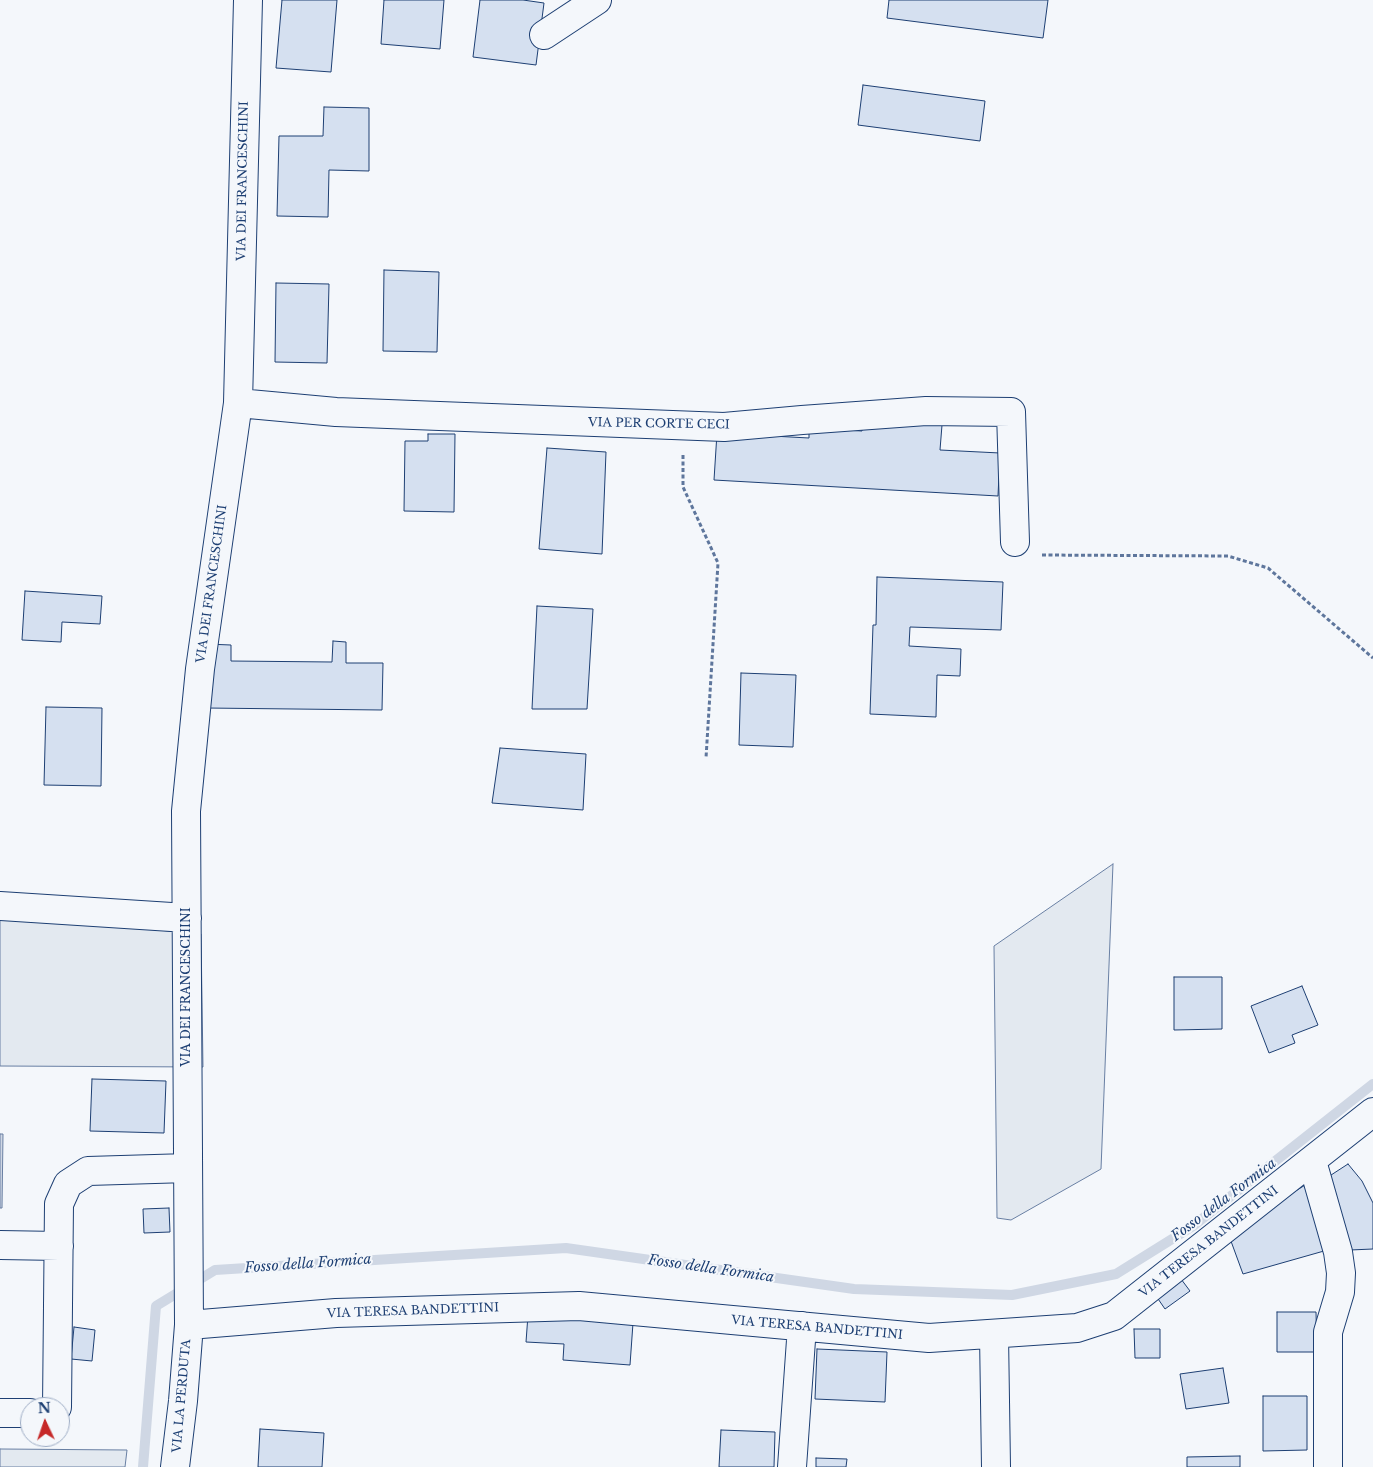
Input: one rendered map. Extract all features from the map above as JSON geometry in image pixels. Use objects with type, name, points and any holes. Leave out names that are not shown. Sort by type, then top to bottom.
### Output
[{"type":"street","name":"VIA DEI FRANCESCHINI","points":[[188,1325],[186,811],[200,669],[238,403],[248,0]]},
{"type":"street","points":[[544,35],[597,0]]},
{"type":"street","name":"VIA PER CORTE CECI","points":[[238,403],[336,412],[724,427],[926,411],[1012,412],[1015,542]]},
{"type":"street","points":[[0,906],[186,918]]},
{"type":"street","name":"VIA TERESA BANDETTINI","points":[[188,1325],[336,1313],[578,1306],[929,1338],[1077,1328],[1114,1316],[1373,1112]]},
{"type":"street","points":[[1312,1161],[1338,1252],[1341,1273],[1340,1292],[1328,1332],[1328,1467]]},
{"type":"street","points":[[57,1397],[59,1204],[68,1184],[88,1171],[188,1168]]},
{"type":"street","points":[[0,1245],[59,1246]]},
{"type":"street","name":"VIA LA PERDUTA","points":[[175,1467],[183,1401],[188,1325]]},
{"type":"street","points":[[792,1467],[802,1326]]},
{"type":"street","points":[[994,1334],[996,1467]]},
{"type":"street","points":[[0,1413],[20,1413]]},
{"type":"path","points":[[684,426],[683,487],[718,563],[706,758]]},
{"type":"path","points":[[1015,542],[1032,555],[1228,556],[1268,568],[1373,658]]},
{"type":"shaded area","points":[[1113,864],[1101,1169],[1011,1220],[997,1218],[994,946]]},
{"type":"shaded area","points":[[0,915],[201,934],[203,1067],[0,1066]]},
{"type":"shaded area","points":[[0,1134],[3,1134],[2,1208],[0,1208]]},
{"type":"shaded area","points":[[0,1449],[127,1450],[125,1467],[0,1467]]},
{"type":"building","points":[[282,0],[337,0],[331,72],[276,68]]},
{"type":"building","points":[[384,0],[444,0],[440,49],[381,44]]},
{"type":"building","points":[[480,0],[523,0],[544,3],[536,65],[473,57]]},
{"type":"building","points":[[889,0],[1048,0],[1043,38],[887,18]]},
{"type":"building","points":[[863,85],[985,101],[980,141],[858,125]]},
{"type":"building","points":[[324,107],[369,108],[369,171],[329,170],[328,217],[277,216],[279,136],[323,136]]},
{"type":"building","points":[[384,270],[439,272],[437,352],[383,351]]},
{"type":"building","points":[[276,283],[329,284],[327,363],[275,362]]},
{"type":"building","points":[[862,420],[942,425],[940,450],[1000,453],[998,496],[714,480],[717,433],[809,438],[809,428],[862,431]]},
{"type":"building","points":[[428,434],[455,434],[454,512],[404,511],[405,441],[428,441]]},
{"type":"building","points":[[547,448],[606,452],[602,554],[539,549]]},
{"type":"building","points":[[877,577],[1003,582],[1001,630],[910,627],[909,646],[961,649],[960,676],[937,675],[936,717],[870,714],[873,625],[876,625]]},
{"type":"building","points":[[25,591],[102,596],[100,624],[62,622],[61,642],[22,640]]},
{"type":"building","points":[[537,606],[593,609],[587,709],[532,709]]},
{"type":"building","points":[[333,641],[346,642],[346,663],[383,663],[382,710],[206,708],[206,644],[231,645],[231,661],[332,662]]},
{"type":"building","points":[[741,673],[796,675],[793,747],[739,745]]},
{"type":"building","points":[[46,707],[102,708],[101,786],[44,785]]},
{"type":"building","points":[[500,748],[586,754],[583,810],[492,803]]},
{"type":"building","points":[[1174,977],[1222,977],[1222,1029],[1174,1030]]},
{"type":"building","points":[[1302,986],[1318,1025],[1292,1035],[1295,1043],[1269,1053],[1251,1006]]},
{"type":"building","points":[[92,1079],[166,1081],[164,1133],[90,1131]]},
{"type":"building","points":[[1348,1164],[1362,1181],[1373,1203],[1373,1249],[1350,1250],[1328,1177]]},
{"type":"building","points":[[1310,1182],[1331,1249],[1243,1274],[1228,1233]]},
{"type":"building","points":[[169,1208],[170,1232],[144,1233],[143,1209]]},
{"type":"building","points":[[1178,1275],[1190,1291],[1165,1309],[1154,1293]]},
{"type":"building","points":[[1277,1312],[1316,1312],[1317,1352],[1277,1352]]},
{"type":"building","points":[[528,1315],[633,1323],[630,1365],[563,1360],[564,1344],[526,1342]]},
{"type":"building","points":[[74,1327],[95,1330],[92,1361],[71,1359]]},
{"type":"building","points":[[1134,1329],[1160,1329],[1160,1358],[1135,1358]]},
{"type":"building","points":[[817,1349],[887,1352],[885,1402],[815,1399]]},
{"type":"building","points":[[1223,1368],[1229,1403],[1186,1409],[1180,1374]]},
{"type":"building","points":[[1263,1396],[1307,1396],[1307,1450],[1263,1451]]},
{"type":"building","points":[[260,1429],[324,1433],[322,1467],[258,1467]]},
{"type":"building","points":[[721,1430],[775,1432],[774,1467],[719,1467]]},
{"type":"building","points":[[1240,1456],[1240,1467],[1187,1467],[1187,1457]]},
{"type":"building","points":[[816,1458],[847,1459],[846,1467],[816,1467]]},
{"type":"waterway","name":"Fosso della Formica","points":[[143,1467],[156,1306],[215,1270],[566,1248],[854,1289],[1012,1295],[1116,1274],[1193,1226],[1373,1084]]}]
